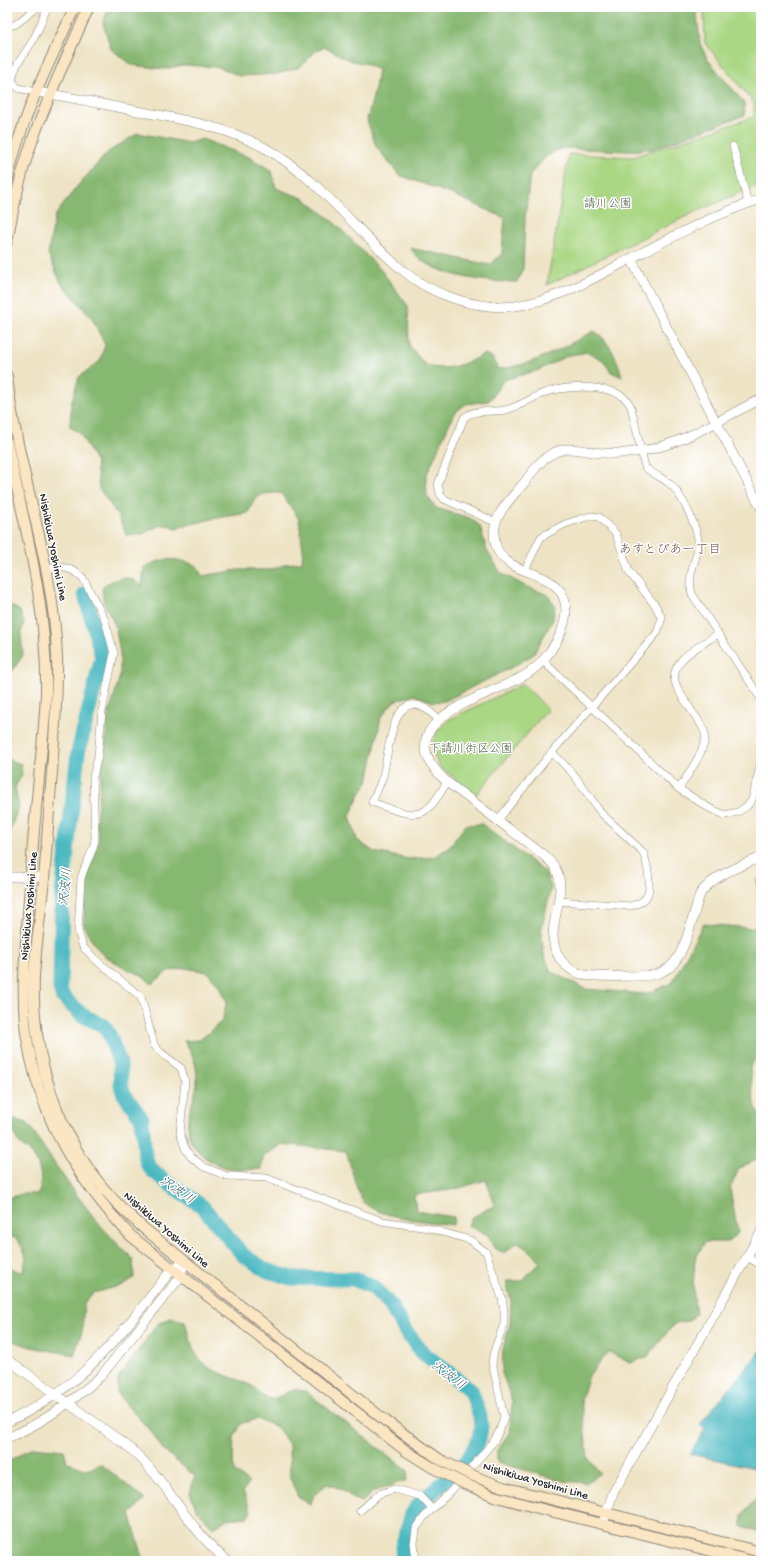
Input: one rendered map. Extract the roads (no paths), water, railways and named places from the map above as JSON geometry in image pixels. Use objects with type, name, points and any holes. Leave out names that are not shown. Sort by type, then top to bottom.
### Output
[{"type":"main road","points":[[7,182],[19,138],[36,92],[75,7]]},
{"type":"main road","points":[[7,242],[20,182],[32,142],[50,94],[89,7]]},
{"type":"main road","name":"Nishikiwa Yoshimi Line","points":[[7,376],[19,448],[48,569],[57,657],[54,734],[44,878],[34,978],[35,1006],[40,1055],[55,1104],[68,1134],[79,1152],[112,1198],[142,1227],[387,1422],[439,1459],[471,1475],[503,1487],[761,1552]]},
{"type":"main road","name":"Nishikiwa Yoshimi Line","points":[[7,442],[40,604],[44,643],[46,692],[30,877],[24,970],[24,1014],[33,1067],[48,1115],[71,1161],[103,1207],[131,1236],[176,1273],[406,1451],[433,1468],[494,1496],[752,1561]]},
{"type":"street","points":[[7,27],[16,24],[38,7]]},
{"type":"street","points":[[47,7],[38,31],[28,49],[19,58],[13,72],[12,81],[18,88],[195,122],[246,139],[291,164],[319,188],[401,269],[435,291],[464,301],[501,306],[513,306],[541,301],[572,290],[697,224],[761,199]]},
{"type":"street","points":[[7,89],[14,84]]},
{"type":"street","points":[[734,146],[748,203]]},
{"type":"street","points":[[631,259],[761,508]]},
{"type":"street","points":[[495,522],[449,503],[440,494],[438,489],[438,484],[464,418],[476,411],[505,410],[545,393],[565,388],[609,390],[621,394],[628,400],[645,467],[676,489],[699,537],[690,574],[692,594],[761,699]]},
{"type":"street","points":[[761,399],[676,442],[641,452],[620,454],[564,449],[543,460],[506,503],[495,522],[495,541],[498,552],[506,562],[549,581],[556,588],[563,597],[566,608],[567,617],[564,629],[543,661],[522,677],[450,711],[438,719],[431,727],[426,740],[425,748],[434,771],[498,820],[554,866],[558,875],[560,887],[553,941],[557,954],[564,964],[573,971],[584,975],[646,976],[659,974],[671,966],[681,952],[700,894],[706,886],[716,878],[761,857]]},
{"type":"street","points":[[498,820],[552,752],[657,633],[662,618],[660,612],[629,572],[616,534],[599,517],[590,516],[566,524],[545,534],[541,537],[525,570]]},
{"type":"street","points":[[48,569],[63,566],[78,573],[83,578],[105,620],[114,653],[102,711],[98,756],[93,777],[95,839],[93,849],[83,870],[81,879],[78,931],[83,946],[97,961],[141,997],[154,1046],[181,1068],[186,1081],[180,1133],[185,1148],[191,1157],[214,1172],[227,1176],[266,1178],[382,1221],[428,1228],[470,1240],[486,1252],[502,1298],[504,1311],[504,1324],[492,1362],[504,1417],[500,1430],[494,1441],[451,1491],[431,1508],[416,1529],[414,1543],[416,1561]]},
{"type":"street","points":[[679,788],[701,752],[705,734],[701,724],[678,689],[674,680],[674,671],[684,657],[718,634]]},
{"type":"street","points":[[543,661],[679,788],[710,808],[725,815],[738,812],[747,806],[752,800],[761,762]]},
{"type":"street","points":[[438,719],[424,706],[416,704],[400,711],[394,720],[382,777],[372,802],[399,813],[419,813],[426,811],[447,782]]},
{"type":"street","points":[[552,752],[575,776],[602,813],[643,852],[647,860],[648,876],[647,896],[642,902],[631,906],[558,901]]},
{"type":"street","points":[[7,877],[44,878]]},
{"type":"street","points":[[603,1523],[613,1493],[761,1232]]},
{"type":"street","points":[[747,1257],[761,1265]]},
{"type":"street","points":[[7,1438],[48,1417],[101,1376],[184,1261]]},
{"type":"street","points":[[7,1422],[39,1407],[57,1395],[91,1367],[176,1273]]},
{"type":"street","points":[[7,1359],[130,1448],[147,1462],[203,1538],[228,1561]]},
{"type":"street","points":[[360,1511],[379,1494],[394,1489],[420,1496],[431,1508]]},
{"type":"water","points":[[761,1350],[761,1438],[755,1468],[690,1454],[705,1429],[700,1424]]},
{"type":"waterway","name":"沢波川","points":[[85,594],[102,657],[78,753],[62,896],[60,987],[62,996],[82,1015],[104,1026],[109,1034],[120,1064],[121,1086],[124,1094],[142,1119],[145,1156],[148,1165],[154,1172],[202,1206],[243,1255],[266,1270],[291,1278],[354,1279],[373,1287],[390,1305],[406,1332],[423,1353],[471,1390],[480,1416],[481,1427],[479,1439],[467,1461],[420,1503],[412,1514],[402,1547],[403,1561]]},
{"type":"district","name":"あすとぴあ一丁目","points":[[670,548]]},
{"type":"park label","name":"請川公園","points":[[608,203]]},
{"type":"park label","name":"下請川街区公園","points":[[471,748]]}]
